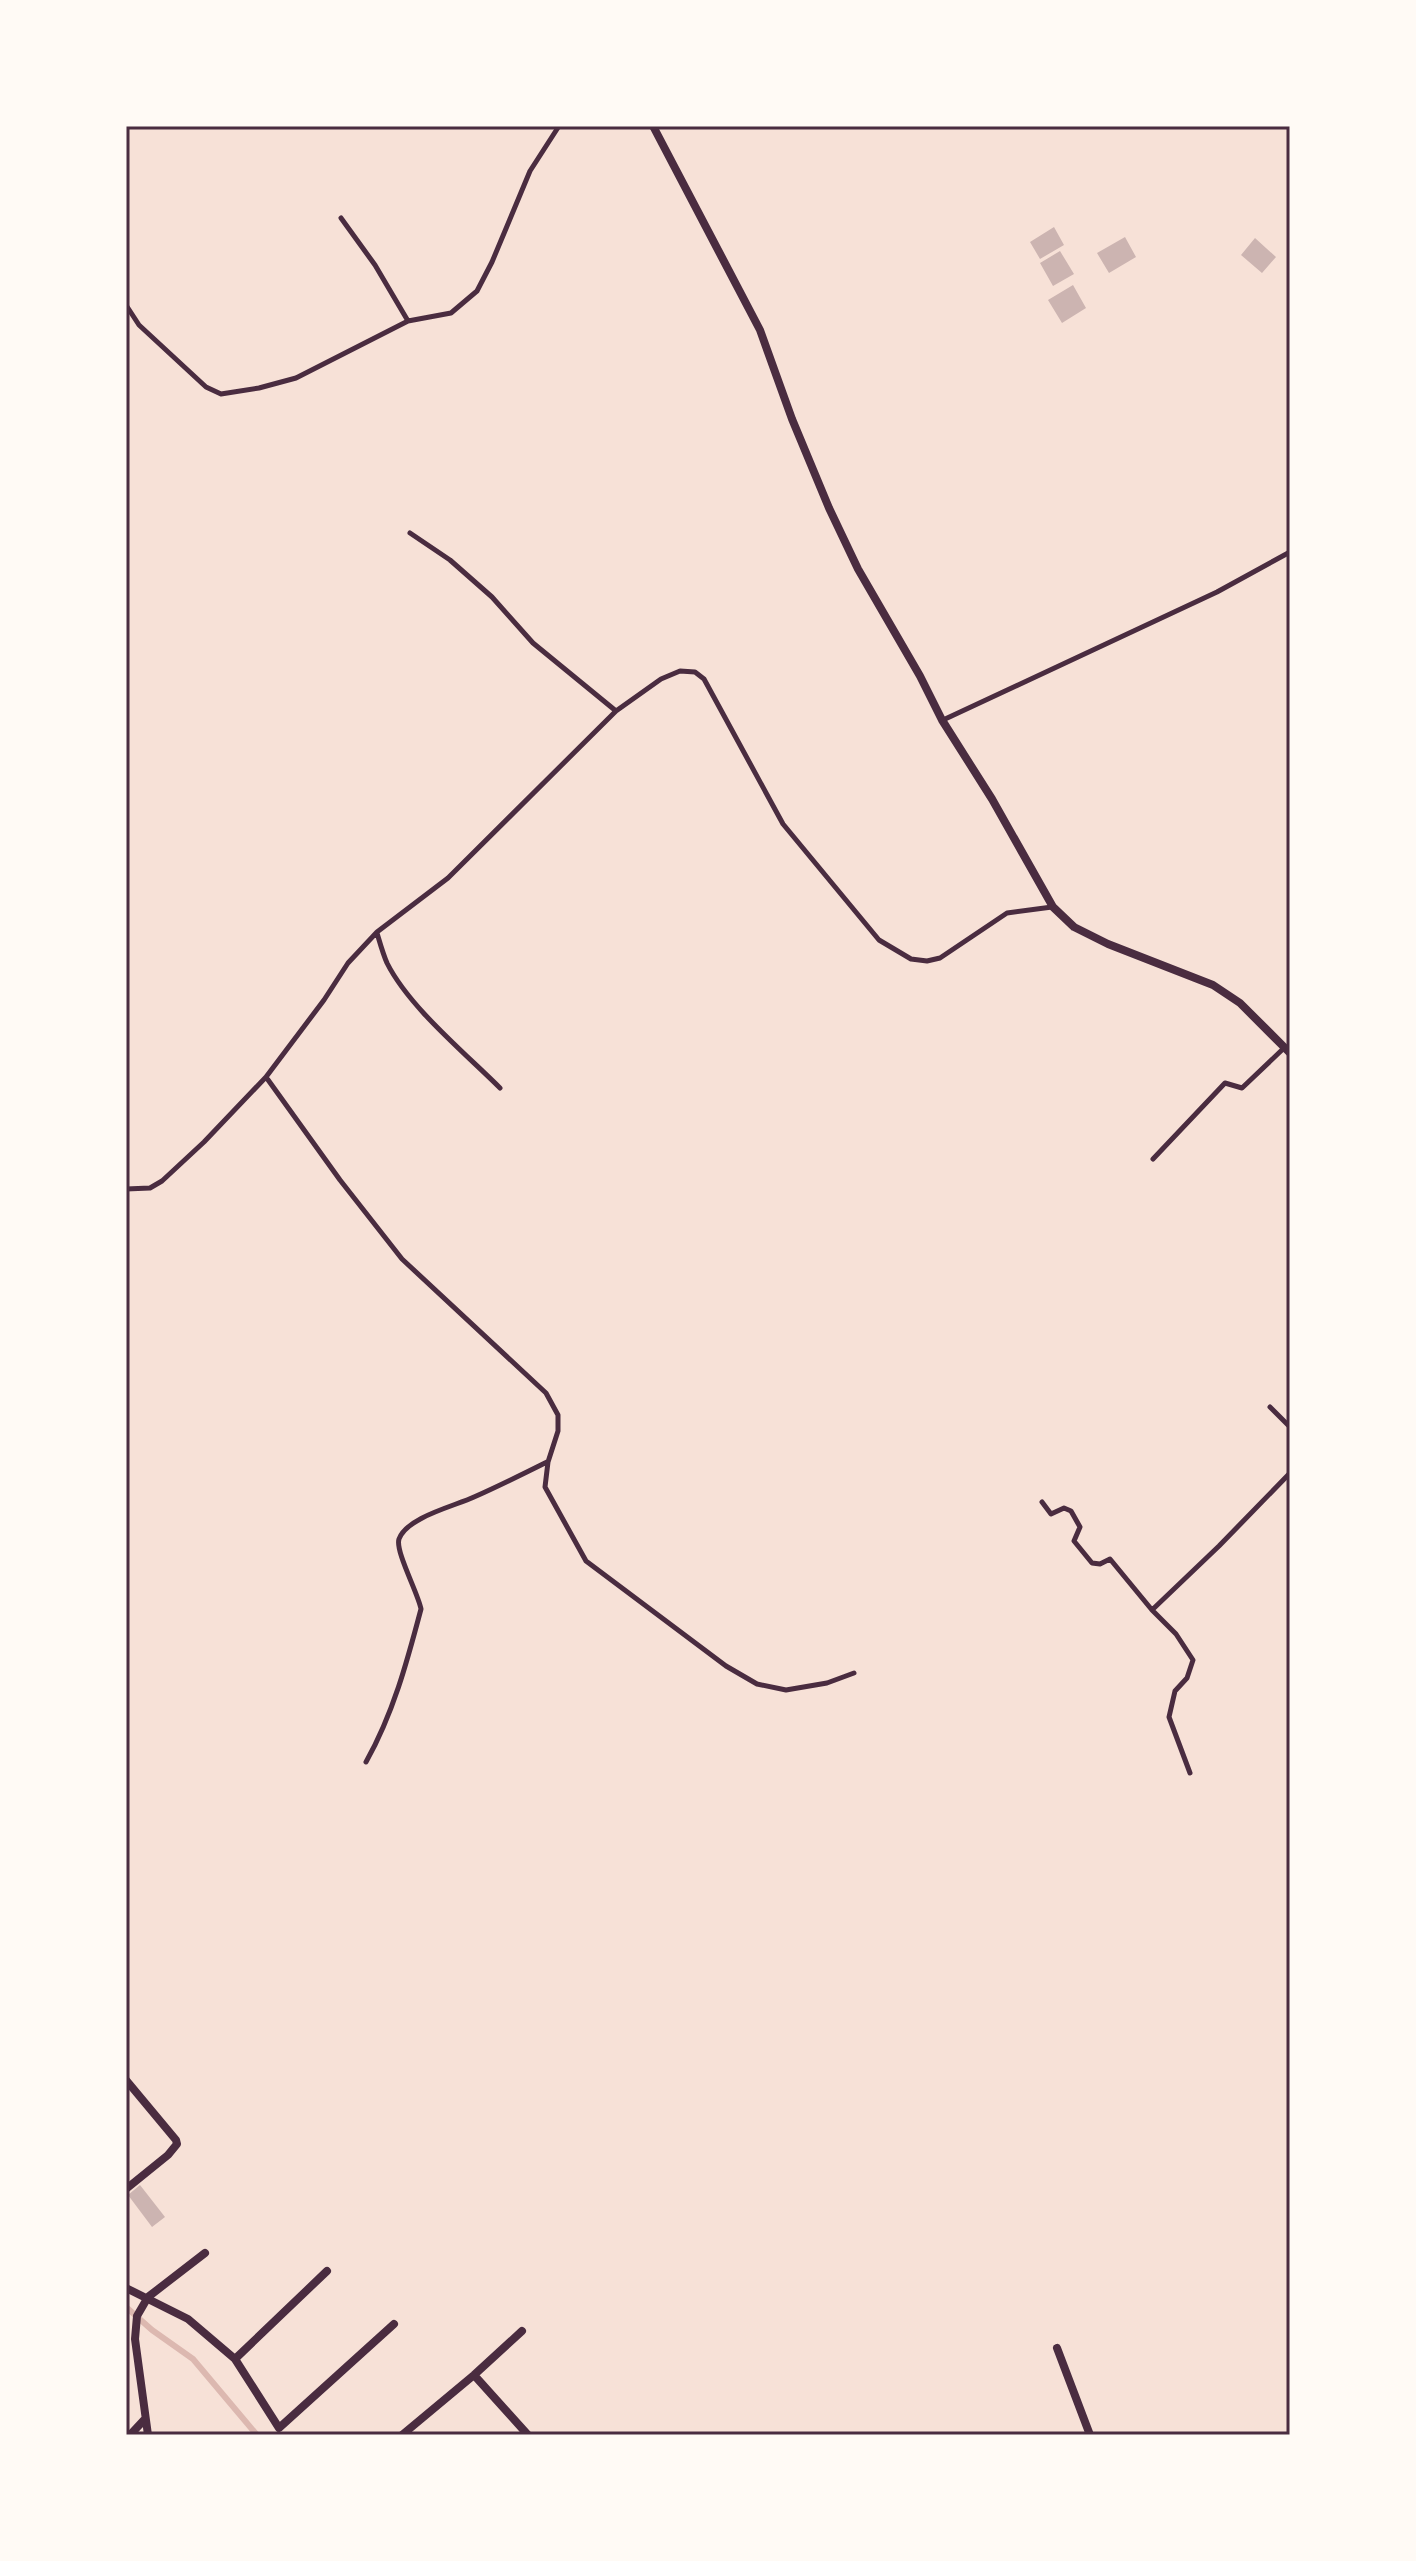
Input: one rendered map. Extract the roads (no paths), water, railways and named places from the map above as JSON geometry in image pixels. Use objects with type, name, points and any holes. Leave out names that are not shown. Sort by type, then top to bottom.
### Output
[{"type":"street","points":[[653,126],[760,330],[792,419],[852,557],[942,720],[992,799],[1053,907],[1074,927],[1108,944],[1213,985],[1240,1003],[1287,1051]]},
{"type":"street","points":[[126,2080],[177,2144],[126,2189]]},
{"type":"street","points":[[148,2435],[135,2339],[137,2316],[148,2297],[205,2253]]},
{"type":"street","points":[[235,2359],[327,2271]]},
{"type":"street","points":[[126,2288],[188,2319],[235,2359],[282,2431],[394,2324]]},
{"type":"street","points":[[403,2435],[522,2331]]},
{"type":"street","points":[[1057,2348],[1090,2435]]},
{"type":"street","points":[[474,2375],[528,2435]]},
{"type":"street","points":[[130,2435],[144,2420]]},
{"type":"lane","points":[[126,305],[139,325],[206,387],[221,394],[296,378],[408,321],[451,313],[477,291],[530,171],[559,126]]},
{"type":"lane","points":[[341,218],[375,265],[408,321]]},
{"type":"lane","points":[[410,533],[450,560],[482,588],[533,643],[616,711]]},
{"type":"lane","points":[[942,720],[1217,592],[1290,552]]},
{"type":"lane","points":[[126,1189],[150,1188],[162,1181],[266,1077],[348,963],[377,932],[448,878],[616,711],[651,685],[680,671],[695,672],[704,679],[783,824],[879,940],[911,959],[927,961],[940,958],[1007,913],[1053,907]]},
{"type":"lane","points":[[377,932],[386,961],[397,979],[443,1032],[500,1088]]},
{"type":"lane","points":[[1153,1159],[1225,1083],[1242,1088],[1287,1051]]},
{"type":"lane","points":[[266,1077],[402,1259],[546,1393],[558,1415],[558,1431],[548,1462],[545,1487],[586,1561],[726,1666],[757,1684],[786,1690],[827,1683],[854,1673]]},
{"type":"lane","points":[[1270,1407],[1290,1427]]},
{"type":"lane","points":[[366,1762],[392,1707],[421,1609],[418,1594],[399,1551],[399,1540],[405,1530],[436,1510],[471,1498],[548,1462]]},
{"type":"lane","points":[[1152,1610],[1290,1473]]},
{"type":"lane","points":[[1042,1502],[1051,1514],[1064,1508],[1071,1511],[1080,1527],[1074,1541],[1092,1563],[1100,1564],[1110,1559],[1176,1634],[1193,1660],[1187,1678],[1175,1691],[1169,1717],[1190,1773]]},
{"type":"waterway","points":[[126,2307],[193,2359],[257,2435]]}]
